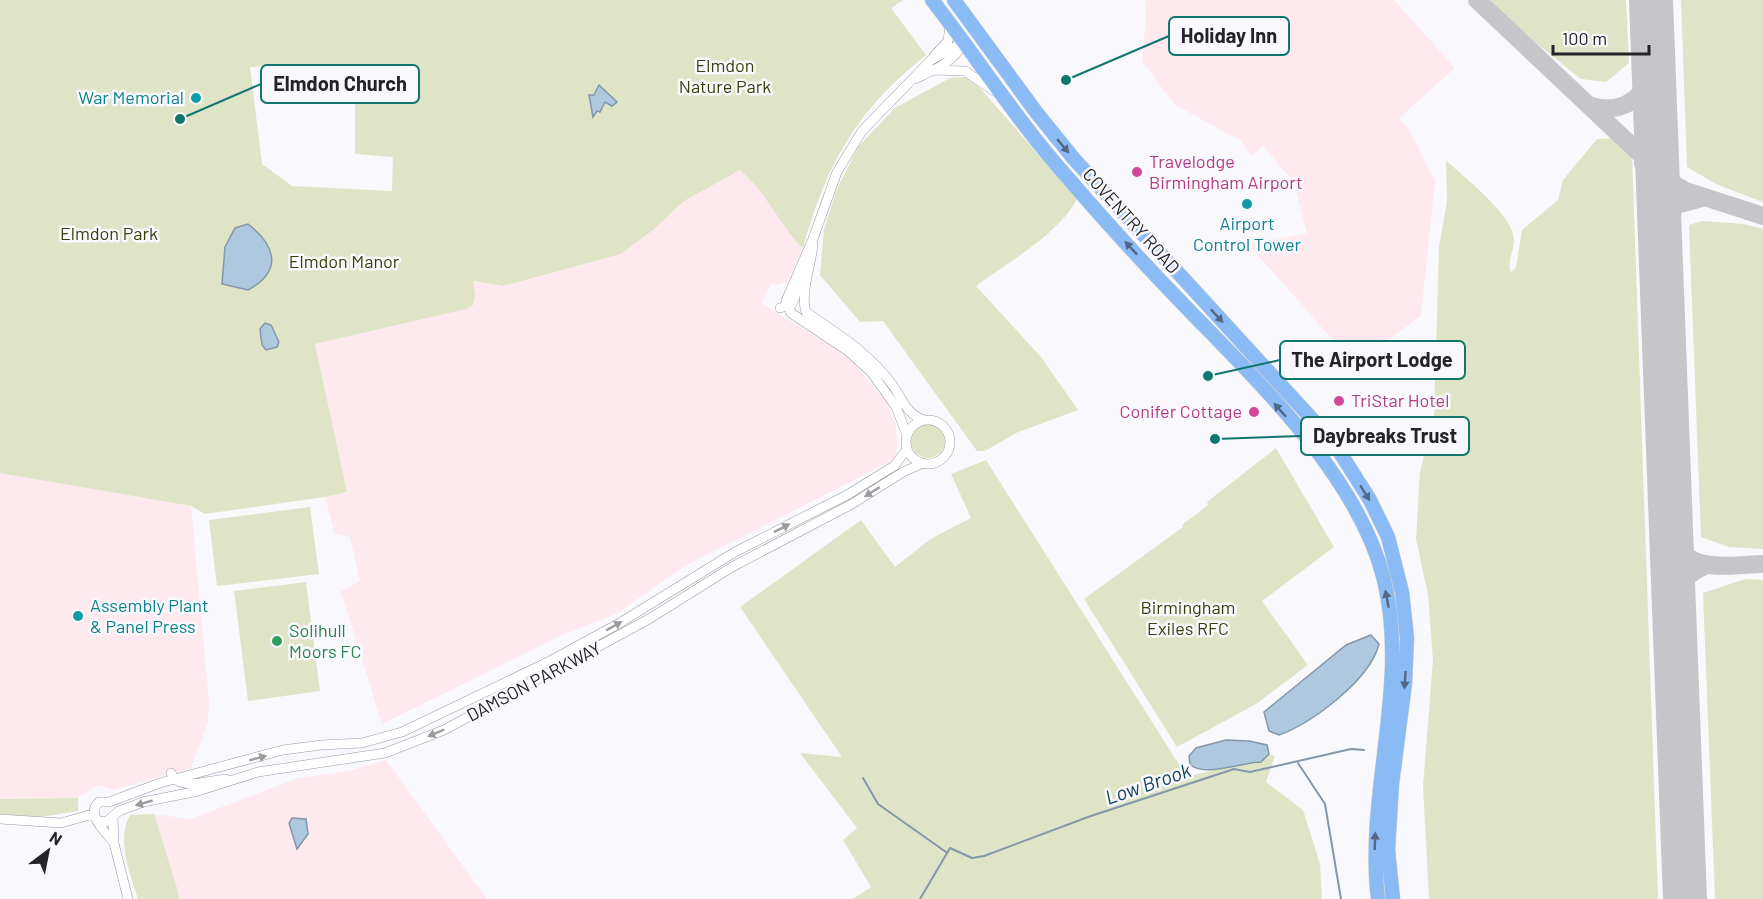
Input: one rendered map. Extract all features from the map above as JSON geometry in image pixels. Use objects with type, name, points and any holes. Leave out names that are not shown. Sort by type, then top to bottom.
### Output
[{"type":"highway","name":"COVENTRY ROAD","points":[[932,0],[1005,100],[1066,176],[1320,453],[1365,528],[1383,576],[1390,612],[1392,688],[1377,801],[1375,850],[1378,899]]},
{"type":"highway","points":[[945,0],[965,30],[964,42]]},
{"type":"highway","name":"COVENTRY ROAD","points":[[954,0],[1074,159],[1334,443],[1370,500],[1388,537],[1402,592],[1407,638],[1405,683],[1392,784],[1388,850],[1393,899]]},
{"type":"highway","points":[[964,42],[977,32]]},
{"type":"highway","points":[[977,32],[977,44],[1066,176]]},
{"type":"street","points":[[931,60],[948,41],[949,22]]},
{"type":"street","name":"DAMSON PARKWAY","points":[[783,308],[813,239],[827,196],[845,157],[876,115],[931,60],[964,42]]},
{"type":"street","name":"DAMSON PARKWAY","points":[[912,80],[934,70],[955,56],[964,42]]},
{"type":"street","points":[[934,70],[952,69],[972,74],[1005,100]]},
{"type":"street","name":"DAMSON PARKWAY","points":[[113,816],[143,802],[215,787],[235,779],[293,766],[385,753],[444,730],[649,619],[732,567],[922,463],[940,460],[950,445],[945,428],[938,422],[924,420],[910,413],[880,369],[862,351],[806,312],[804,293],[813,239]]},
{"type":"street","points":[[812,254],[792,304],[783,308],[833,339],[862,363],[896,407],[907,435],[907,449],[913,458],[922,463]]},
{"type":"street","points":[[907,435],[915,423],[924,420]]},
{"type":"street","name":"DAMSON PARKWAY","points":[[109,802],[173,776],[186,779],[283,750],[362,743],[402,732],[550,661],[618,624],[735,552],[894,466],[907,449]]},
{"type":"street","points":[[175,795],[186,779],[235,779]]},
{"type":"street","points":[[114,843],[96,818],[96,804],[102,801],[109,802],[114,807],[114,843],[128,899]]},
{"type":"street","points":[[0,819],[61,824],[96,818],[106,822],[113,816]]},
{"type":"shaded area","points":[[1145,0],[1394,0],[1455,68],[1399,118],[1409,129],[1435,181],[1421,316],[1359,361],[1346,347],[1342,350],[1248,244],[1307,233],[1294,182],[1263,146],[1252,156],[1241,141],[1174,104],[1142,61],[1146,19]]},
{"type":"shaded area","points":[[740,170],[758,188],[792,237],[803,248],[787,282],[778,285],[772,283],[761,303],[849,357],[884,400],[896,424],[895,459],[685,566],[616,614],[564,634],[382,724],[341,591],[360,581],[350,537],[335,534],[325,497],[347,492],[315,344],[466,309],[473,281],[503,286],[621,254],[653,230],[684,201]]},
{"type":"shaded area","points":[[0,473],[191,506],[209,701],[208,722],[191,768],[113,790],[98,785],[78,798],[0,799]]},
{"type":"shaded area","points":[[386,760],[487,899],[179,899],[154,814],[191,819],[298,778],[349,771]]},
{"type":"green space","points":[[0,0],[903,0],[891,8],[926,55],[881,97],[847,141],[822,190],[803,248],[792,237],[758,188],[740,170],[684,201],[653,230],[621,254],[503,286],[473,281],[475,296],[473,305],[466,309],[315,344],[347,492],[205,514],[191,506],[0,473]],"holes":[[[308,64],[355,73],[355,154],[393,157],[392,191],[292,186],[262,164],[250,67]]]},
{"type":"green space","points":[[1490,0],[1626,0],[1629,63],[1606,82],[1581,79],[1531,39]]},
{"type":"green space","points":[[1681,0],[1763,0],[1763,202],[1718,185],[1687,167]]},
{"type":"green space","points":[[965,77],[980,88],[1077,199],[1069,212],[1046,235],[976,286],[1041,357],[1078,410],[1016,433],[985,451],[977,451],[883,321],[860,322],[820,275],[824,229],[837,189],[858,147],[895,108],[950,78]]},
{"type":"green space","points":[[1611,138],[1629,144],[1632,154],[1658,899],[1429,899],[1423,786],[1433,660],[1428,595],[1416,539],[1420,472],[1434,416],[1439,247],[1447,201],[1446,160],[1506,219],[1514,240],[1511,272],[1516,267],[1522,230],[1558,200],[1563,180],[1597,139]]},
{"type":"green space","points":[[1702,221],[1744,224],[1763,229],[1763,549],[1729,547],[1701,537],[1689,225]]},
{"type":"green space","points":[[928,424],[940,429],[945,441],[940,453],[928,458],[916,453],[911,441],[916,429]]},
{"type":"green space","name":"Birmingham Exiles RFC","points":[[1276,448],[1334,547],[1262,601],[1308,665],[1256,704],[1177,747],[1084,599],[1183,527],[1182,525],[1208,505],[1207,502]]},
{"type":"green space","points":[[986,460],[1187,777],[1241,763],[1261,762],[1269,754],[1275,756],[1266,782],[1303,810],[1320,864],[1322,899],[853,899],[871,887],[843,840],[857,828],[800,753],[842,757],[740,607],[861,520],[895,567],[932,538],[971,518],[951,474]]},
{"type":"green space","points":[[310,507],[319,574],[217,586],[209,520]]},
{"type":"green space","points":[[1745,579],[1763,580],[1763,899],[1715,899],[1703,593]]},
{"type":"green space","name":"Solihull Moors FC","points":[[306,582],[320,691],[248,701],[234,591]]},
{"type":"green space","points":[[78,798],[78,811],[41,817],[0,814],[0,799]]},
{"type":"green space","points":[[154,814],[179,899],[138,899],[131,879],[124,846],[126,825],[130,815]]},
{"type":"water","points":[[599,85],[617,102],[612,106],[605,102],[600,112],[597,111],[593,117],[589,95],[594,95]]},
{"type":"water","points":[[248,224],[265,241],[272,258],[267,275],[248,290],[222,284],[225,247],[235,228]]},
{"type":"water","points":[[265,323],[271,325],[279,342],[277,347],[266,350],[262,345],[260,329]]},
{"type":"water","points":[[1371,635],[1379,644],[1364,672],[1352,685],[1307,721],[1279,735],[1269,731],[1264,712],[1346,645]]},
{"type":"water","points":[[1226,740],[1267,745],[1269,754],[1261,762],[1214,770],[1205,770],[1190,765],[1189,756],[1196,748]]},
{"type":"water","points":[[292,818],[306,819],[308,834],[297,849],[289,823]]},
{"type":"waterway","name":"Low Brook","points":[[920,899],[950,848],[972,858],[984,856],[1088,817],[1234,769],[1250,772],[1351,749],[1364,750]]},
{"type":"waterway","points":[[1298,763],[1325,804],[1341,899]]},
{"type":"waterway","name":"Low Brook","points":[[863,778],[878,804],[946,852]]},
{"type":"taxiway","points":[[1477,0],[1670,182],[1686,191],[1763,216]]},
{"type":"taxiway","points":[[1588,105],[1609,108],[1627,104],[1641,93],[1654,76]]},
{"type":"taxiway","points":[[1643,163],[1652,181],[1658,208]]},
{"type":"taxiway","points":[[1660,235],[1662,224],[1676,205],[1702,198]]},
{"type":"taxiway","points":[[1671,536],[1687,557],[1698,562],[1723,566],[1763,564]]},
{"type":"taxiway","points":[[1673,608],[1683,582],[1692,573],[1705,566]]},
{"type":"runway","points":[[1651,0],[1685,899]]},
{"type":"place","name":"Holiday Inn","points":[[1066,80]]},
{"type":"place","name":"War Memorial","points":[[196,98]]},
{"type":"place","name":"Elmdon Church","points":[[180,119]]},
{"type":"place","name":"Travelodge Birmingham Airport","points":[[1137,172]]},
{"type":"place","name":"Airport Control Tower","points":[[1247,204]]},
{"type":"place","name":"The Airport Lodge","points":[[1208,376]]},
{"type":"place","name":"TriStar Hotel","points":[[1339,401]]},
{"type":"place","name":"Conifer Cottage","points":[[1254,412]]},
{"type":"place","name":"Daybreaks Trust","points":[[1215,439]]},
{"type":"place","name":"Assembly Plant & Panel Press","points":[[78,616]]},
{"type":"place","name":"Solihull Moors FC","points":[[277,641]]},
{"type":"park label","name":"Elmdon Nature Park","points":[[725,76]]},
{"type":"park label","name":"Elmdon Park","points":[[109,234]]},
{"type":"park label","name":"Elmdon Manor","points":[[344,262]]}]
